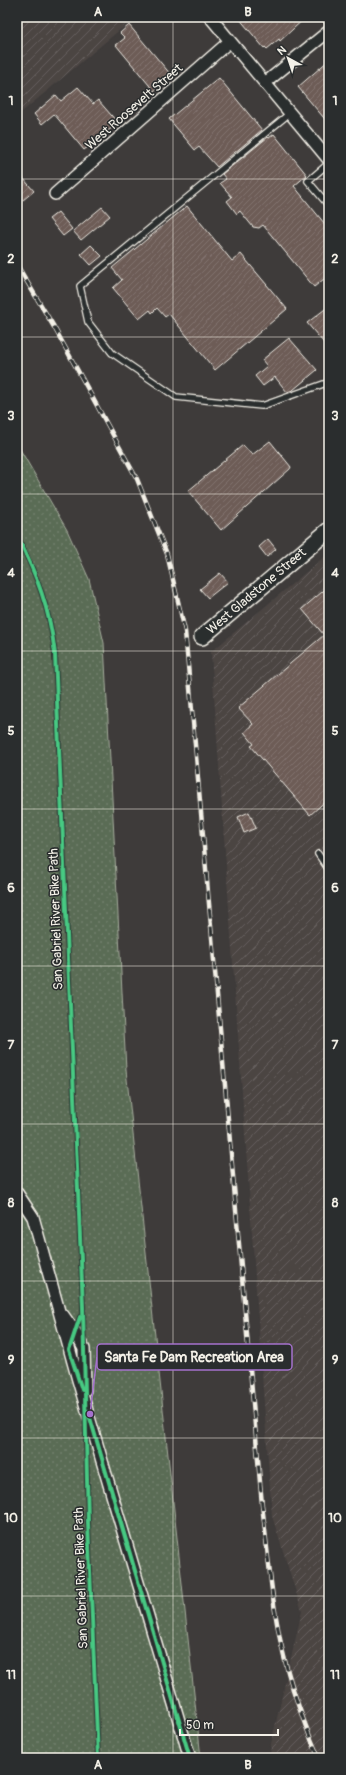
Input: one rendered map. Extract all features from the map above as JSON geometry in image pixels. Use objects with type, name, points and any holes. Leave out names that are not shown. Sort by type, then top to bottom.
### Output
[{"type":"street","points":[[210,17],[329,162]]},
{"type":"street","points":[[265,83],[329,31]]},
{"type":"street","name":"West Roosevelt Street","points":[[55,194],[230,41]]},
{"type":"street","name":"West Gladstone Street","points":[[202,637],[329,530]]},
{"type":"street","points":[[17,1193],[33,1217],[60,1310],[75,1332],[84,1349],[85,1398],[190,1758]]},
{"type":"lane","points":[[324,17],[329,23]]},
{"type":"lane","points":[[290,113],[80,286],[88,322],[112,353],[176,396],[262,406],[329,382]]},
{"type":"lane","points":[[329,162],[308,181],[329,206]]},
{"type":"lane","points":[[318,854],[329,870]]},
{"type":"shaded area","points":[[17,17],[135,17],[17,116]]},
{"type":"shaded area","points":[[329,553],[329,1758],[270,1758],[271,1744],[302,1611],[272,1516],[211,652]]},
{"type":"green space","points":[[17,444],[67,530],[89,579],[104,643],[126,1070],[201,1758],[17,1758]]},
{"type":"building","points":[[238,17],[306,17],[280,41],[279,39],[267,49],[265,47],[264,48]]},
{"type":"building","points":[[129,25],[172,76],[154,91],[116,45],[125,38],[120,33]]},
{"type":"building","points":[[329,60],[329,124],[298,87]]},
{"type":"building","points":[[219,78],[262,130],[217,167],[199,147],[195,150],[169,119]]},
{"type":"building","points":[[78,87],[93,104],[98,100],[118,123],[84,150],[54,114],[42,124],[34,114],[56,95],[61,101]]},
{"type":"building","points":[[274,134],[307,175],[294,186],[329,229],[329,275],[314,287],[263,225],[259,228],[253,227],[240,211],[237,214],[227,201],[232,197],[220,183],[226,179],[222,174],[268,137],[269,138]]},
{"type":"building","points":[[17,171],[34,191],[17,205]]},
{"type":"building","points":[[187,206],[232,261],[241,254],[287,309],[215,370],[169,314],[165,317],[157,308],[152,313],[150,310],[139,319],[113,288],[122,280],[112,268]]},
{"type":"building","points":[[102,207],[110,216],[81,240],[73,231]]},
{"type":"building","points":[[58,212],[72,229],[63,236],[49,219]]},
{"type":"building","points":[[91,245],[102,256],[91,265],[81,254]]},
{"type":"building","points":[[329,306],[329,349],[307,323]]},
{"type":"building","points":[[289,338],[317,370],[293,390],[287,392],[275,377],[263,386],[255,376],[267,366],[262,360]]},
{"type":"building","points":[[270,441],[291,467],[290,469],[221,530],[188,491],[243,445],[252,455]]},
{"type":"building","points":[[268,539],[276,549],[267,557],[259,547]]},
{"type":"building","points":[[220,573],[228,582],[208,598],[200,589]]},
{"type":"building","points":[[329,586],[329,798],[310,815],[251,746],[254,744],[244,732],[253,724],[238,708],[324,635],[302,609]]},
{"type":"building","points":[[249,812],[256,828],[244,833],[238,817]]},
{"type":"railway","points":[[17,265],[54,327],[137,479],[167,554],[185,631],[262,1505],[270,1579],[284,1658],[299,1709],[319,1758]]},
{"type":"cycle path","name":"San Gabriel River Bike Path","points":[[17,536],[42,593],[50,622],[55,654],[83,1307],[88,1523],[98,1758]]},
{"type":"cycle path","points":[[80,1317],[69,1350],[82,1390]]},
{"type":"cycle path","points":[[88,1411],[190,1758]]},
{"type":"place","name":"Santa Fe Dam Recreation Area","points":[[90,1414]]}]
